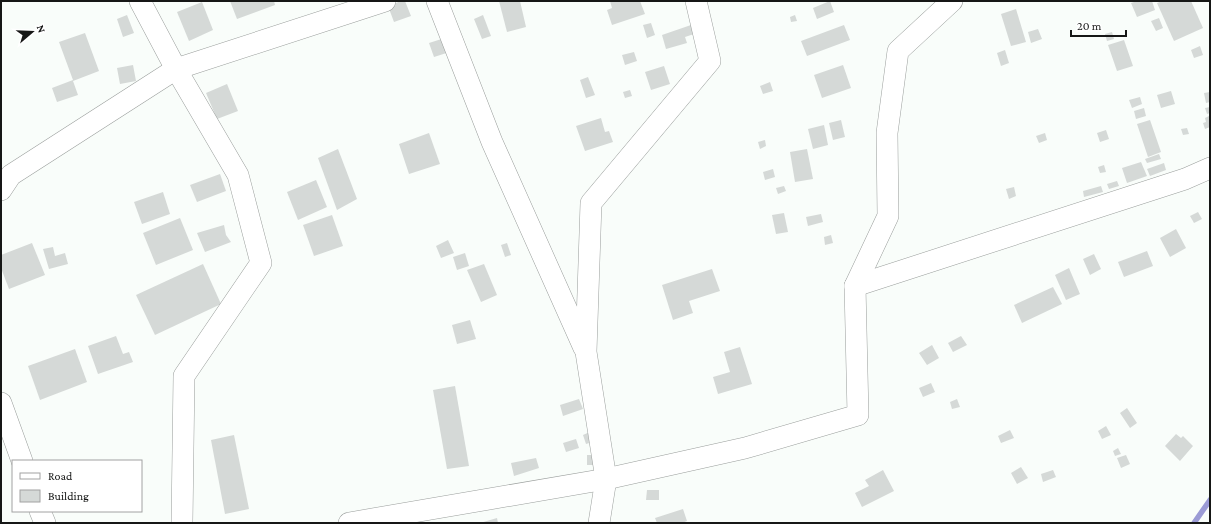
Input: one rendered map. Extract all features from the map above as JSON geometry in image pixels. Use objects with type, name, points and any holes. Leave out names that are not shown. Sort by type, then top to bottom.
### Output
[{"type":"street","points":[[140,1],[176,69],[238,175],[261,264],[184,376],[182,523]]},
{"type":"street","points":[[1,190],[11,176],[176,69],[385,1]]},
{"type":"street","points":[[437,1],[492,142],[586,352]]},
{"type":"street","points":[[599,523],[606,480],[586,352],[590,203],[710,61],[696,1]]},
{"type":"street","points":[[349,523],[606,480],[745,448],[858,415],[855,286],[888,216],[887,133],[898,51],[952,1]]},
{"type":"street","points":[[855,286],[1185,179],[1210,168]]},
{"type":"street","points":[[1,403],[22,460]]},
{"type":"street","points":[[40,512],[45,523]]},
{"type":"building","points":[[230,1],[274,1],[275,5],[237,19]]},
{"type":"building","points":[[405,1],[411,16],[394,22],[388,6]]},
{"type":"building","points":[[499,1],[520,1],[526,27],[507,32]]},
{"type":"building","points":[[610,1],[640,1],[645,14],[612,25],[607,10],[612,8]]},
{"type":"building","points":[[830,1],[834,12],[817,19],[813,8]]},
{"type":"building","points":[[1137,1],[1152,1],[1155,10],[1137,17],[1131,3]]},
{"type":"building","points":[[1162,1],[1191,1],[1203,28],[1174,41],[1157,3]]},
{"type":"building","points":[[202,2],[213,30],[189,41],[177,12]]},
{"type":"building","points":[[1016,9],[1026,42],[1011,46],[1001,14]]},
{"type":"building","points":[[127,15],[134,33],[123,37],[117,19]]},
{"type":"building","points":[[483,15],[491,36],[482,39],[474,19]]},
{"type":"building","points":[[795,15],[797,21],[791,22],[790,17]]},
{"type":"building","points":[[1159,18],[1163,28],[1156,31],[1151,21]]},
{"type":"building","points":[[651,23],[655,35],[647,38],[643,25]]},
{"type":"building","points":[[691,25],[694,34],[685,37],[687,43],[666,49],[662,35]]},
{"type":"building","points":[[844,25],[850,40],[807,56],[801,41]]},
{"type":"building","points":[[1038,29],[1042,39],[1031,43],[1028,32]]},
{"type":"building","points":[[1112,32],[1114,39],[1107,41],[1105,34]]},
{"type":"building","points":[[85,33],[99,71],[73,81],[78,95],[57,102],[52,88],[73,80],[59,42]]},
{"type":"building","points":[[454,35],[459,49],[434,57],[429,43]]},
{"type":"building","points":[[1124,40],[1133,66],[1117,71],[1108,45]]},
{"type":"building","points":[[1200,46],[1203,55],[1194,58],[1191,50]]},
{"type":"building","points":[[1005,50],[1009,63],[1001,66],[997,53]]},
{"type":"building","points":[[634,52],[637,61],[625,65],[622,55]]},
{"type":"building","points":[[133,65],[136,81],[120,84],[117,68]]},
{"type":"building","points":[[843,65],[851,88],[822,98],[814,75]]},
{"type":"building","points":[[664,66],[670,84],[651,90],[645,72]]},
{"type":"building","points":[[588,77],[595,95],[586,98],[580,80]]},
{"type":"building","points":[[770,82],[773,91],[763,94],[760,86]]},
{"type":"building","points":[[227,84],[238,111],[217,119],[206,93]]},
{"type":"building","points":[[630,90],[632,96],[625,98],[623,92]]},
{"type":"building","points":[[1171,91],[1175,104],[1161,108],[1157,95]]},
{"type":"building","points":[[1210,92],[1210,102],[1206,103],[1204,93]]},
{"type":"building","points":[[1140,97],[1142,104],[1132,108],[1129,100]]},
{"type":"building","points":[[1210,107],[1210,113],[1207,114],[1205,108]]},
{"type":"building","points":[[1144,108],[1146,116],[1136,119],[1134,111]]},
{"type":"building","points":[[1209,116],[1210,127],[1205,129],[1203,123],[1206,122],[1205,118]]},
{"type":"building","points":[[601,118],[605,132],[609,131],[613,142],[585,151],[576,126]]},
{"type":"building","points":[[841,120],[845,137],[833,140],[829,123]]},
{"type":"building","points":[[1150,120],[1161,152],[1148,157],[1137,124]]},
{"type":"building","points":[[824,125],[828,145],[813,149],[808,129]]},
{"type":"building","points":[[1187,128],[1189,134],[1183,135],[1181,129]]},
{"type":"building","points":[[1106,130],[1109,139],[1100,142],[1097,133]]},
{"type":"building","points":[[429,133],[440,164],[409,174],[399,144]]},
{"type":"building","points":[[1045,133],[1047,140],[1039,143],[1036,136]]},
{"type":"building","points":[[765,140],[766,146],[760,149],[758,142]]},
{"type":"building","points":[[338,149],[357,199],[337,210],[318,158]]},
{"type":"building","points":[[807,149],[813,179],[795,182],[790,152]]},
{"type":"building","points":[[1159,154],[1161,159],[1147,163],[1145,159]]},
{"type":"building","points":[[1141,162],[1147,176],[1127,183],[1122,168]]},
{"type":"building","points":[[1164,163],[1166,170],[1150,176],[1147,169]]},
{"type":"building","points":[[1104,165],[1106,172],[1100,173],[1098,167]]},
{"type":"building","points":[[773,169],[775,177],[765,180],[763,172]]},
{"type":"building","points":[[220,174],[226,191],[197,202],[190,185]]},
{"type":"building","points":[[316,180],[327,207],[298,220],[287,192]]},
{"type":"building","points":[[1117,181],[1119,186],[1109,189],[1107,184]]},
{"type":"building","points":[[784,186],[786,191],[778,194],[776,188]]},
{"type":"building","points":[[1101,186],[1103,192],[1084,197],[1083,191]]},
{"type":"building","points":[[1014,187],[1016,196],[1009,199],[1006,189]]},
{"type":"building","points":[[163,192],[170,214],[142,224],[134,202]]},
{"type":"building","points":[[1198,212],[1202,219],[1194,223],[1190,216]]},
{"type":"building","points":[[784,213],[788,232],[776,234],[772,215]]},
{"type":"building","points":[[821,214],[823,222],[808,226],[806,217]]},
{"type":"building","points":[[332,215],[343,246],[314,256],[303,225]]},
{"type":"building","points":[[180,218],[193,250],[156,265],[143,233]]},
{"type":"building","points":[[224,225],[226,235],[231,242],[205,252],[197,233]]},
{"type":"building","points":[[1176,229],[1186,248],[1170,257],[1160,238]]},
{"type":"building","points":[[831,235],[833,243],[825,245],[824,237]]},
{"type":"building","points":[[448,240],[454,253],[441,258],[436,246]]},
{"type":"building","points":[[32,243],[45,275],[9,289],[1,268],[1,255]]},
{"type":"building","points":[[507,243],[511,255],[505,257],[501,245]]},
{"type":"building","points":[[53,247],[55,256],[65,253],[68,264],[49,269],[43,249]]},
{"type":"building","points":[[1147,251],[1153,266],[1124,277],[1118,262]]},
{"type":"building","points":[[465,253],[469,266],[457,270],[453,257]]},
{"type":"building","points":[[1094,254],[1101,269],[1090,275],[1083,259]]},
{"type":"building","points":[[203,264],[221,304],[155,335],[136,295]]},
{"type":"building","points":[[484,264],[497,295],[481,302],[467,270]]},
{"type":"building","points":[[1069,268],[1080,294],[1066,300],[1055,275]]},
{"type":"building","points":[[712,269],[720,291],[689,301],[693,313],[673,320],[662,285]]},
{"type":"building","points":[[1053,287],[1062,304],[1022,323],[1014,305]]},
{"type":"building","points":[[470,320],[476,339],[457,344],[452,325]]},
{"type":"building","points":[[116,336],[123,354],[129,352],[133,362],[98,374],[88,346]]},
{"type":"building","points":[[961,336],[967,345],[953,352],[948,343]]},
{"type":"building","points":[[932,345],[939,358],[927,365],[919,353]]},
{"type":"building","points":[[740,347],[752,384],[718,394],[713,377],[730,372],[724,352]]},
{"type":"building","points":[[75,349],[87,382],[40,400],[28,366]]},
{"type":"building","points":[[931,383],[935,392],[923,397],[919,388]]},
{"type":"building","points":[[455,386],[469,466],[447,469],[433,390]]},
{"type":"building","points":[[579,399],[583,409],[563,416],[560,405]]},
{"type":"building","points":[[957,399],[960,407],[952,409],[950,402]]},
{"type":"building","points":[[1127,408],[1137,423],[1130,428],[1120,413]]},
{"type":"building","points":[[1106,426],[1111,435],[1102,439],[1098,431]]},
{"type":"building","points":[[1010,430],[1014,438],[1001,443],[998,436]]},
{"type":"building","points":[[592,431],[596,441],[586,444],[583,435]]},
{"type":"building","points":[[1176,434],[1181,438],[1183,436],[1193,446],[1180,461],[1165,446]]},
{"type":"building","points":[[234,435],[249,509],[225,514],[211,440]]},
{"type":"building","points":[[576,439],[579,448],[566,452],[563,443]]},
{"type":"building","points":[[1118,448],[1121,454],[1115,456],[1113,451]]},
{"type":"building","points":[[587,455],[598,455],[598,465],[587,465]]},
{"type":"building","points":[[1126,455],[1130,464],[1121,468],[1117,458]]},
{"type":"building","points":[[536,458],[539,468],[514,476],[511,463]]},
{"type":"building","points":[[1021,467],[1028,478],[1017,484],[1011,473]]},
{"type":"building","points":[[883,470],[894,491],[862,507],[855,493],[869,486],[865,480]]},
{"type":"building","points":[[1053,470],[1056,477],[1043,482],[1041,474]]},
{"type":"building","points":[[647,490],[659,490],[659,500],[646,500]]},
{"type":"building","points":[[683,509],[687,521],[682,523],[657,523],[655,518]]},
{"type":"building","points":[[497,518],[498,523],[480,523]]},
{"type":"waterway","points":[[1194,523],[1210,500]]}]
